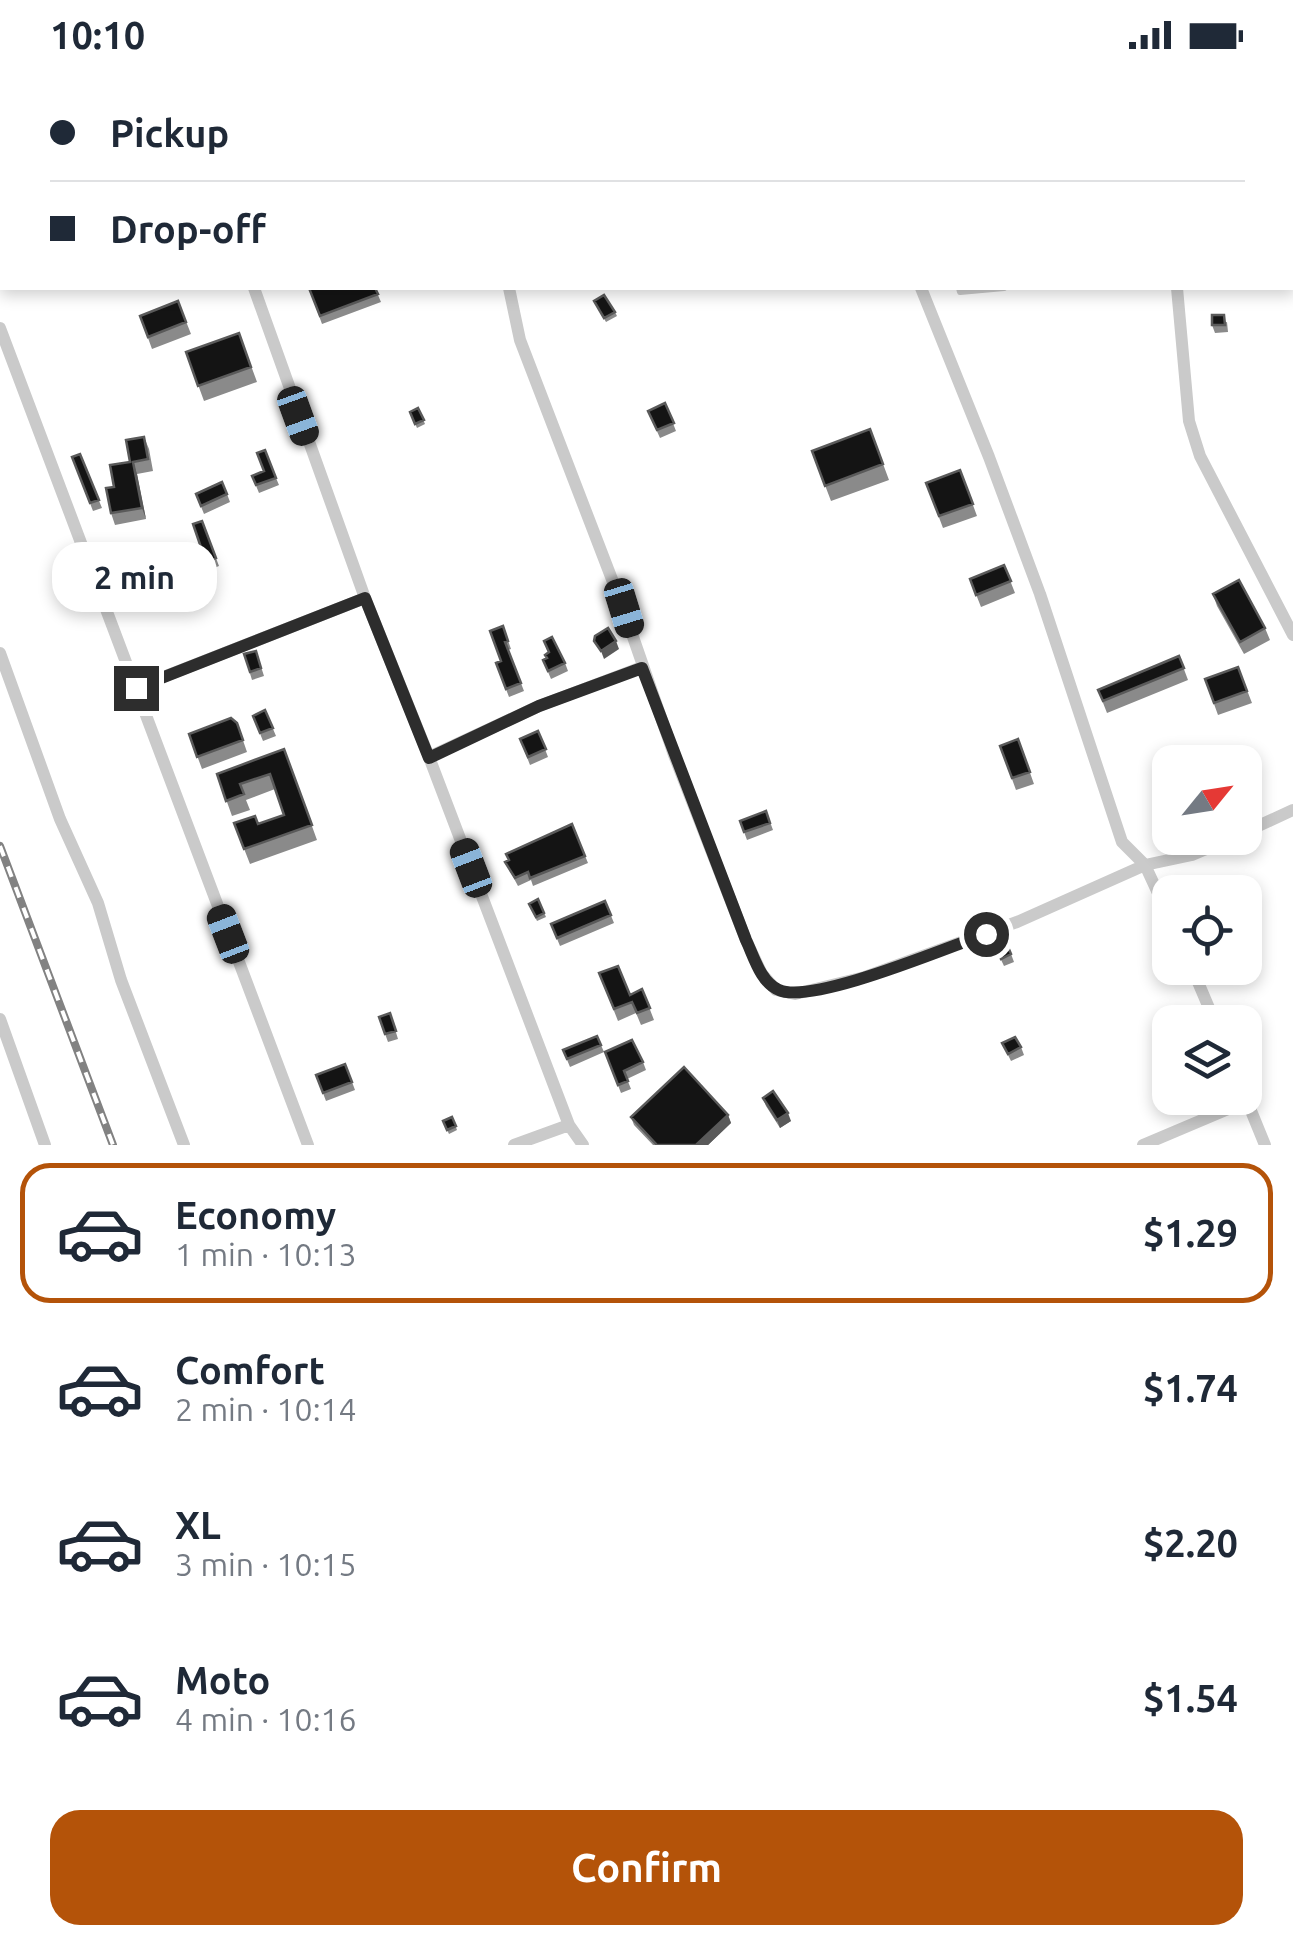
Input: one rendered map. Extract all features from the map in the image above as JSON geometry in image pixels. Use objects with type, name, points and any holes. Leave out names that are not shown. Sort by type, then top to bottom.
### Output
[{"type":"street","points":[[255,290],[365,598],[569,1126],[584,1145]]},
{"type":"street","points":[[509,290],[520,340],[624,608],[642,668],[746,940],[762,974],[776,990],[795,994],[865,977],[1017,922],[1145,865],[1194,855]]},
{"type":"street","points":[[922,290],[1040,594],[1122,842],[1145,865],[1152,880]]},
{"type":"street","points":[[1177,290],[1189,422],[1200,456],[1293,635]]},
{"type":"street","points":[[0,328],[308,1145]]},
{"type":"street","points":[[136,688],[365,598]]},
{"type":"street","points":[[0,654],[60,819],[98,904],[121,980],[184,1145]]},
{"type":"street","points":[[429,758],[539,706],[642,668]]},
{"type":"street","points":[[1262,824],[1293,810]]},
{"type":"street","points":[[0,1020],[45,1145]]},
{"type":"street","points":[[1143,1145],[1209,1115]]},
{"type":"street","points":[[1253,1115],[1265,1145]]},
{"type":"street","points":[[514,1145],[569,1126]]},
{"type":"building","points":[[310,290],[376,290],[378,294],[320,316]]},
{"type":"building","points":[[604,295],[615,312],[604,318],[594,301]]},
{"type":"building","points":[[178,301],[186,322],[148,337],[140,316]]},
{"type":"building","points":[[1212,315],[1224,315],[1225,325],[1212,325]]},
{"type":"building","points":[[239,333],[251,367],[198,386],[186,352]]},
{"type":"building","points":[[665,403],[674,423],[657,430],[648,411]]},
{"type":"building","points":[[418,408],[424,420],[415,424],[410,412]]},
{"type":"building","points":[[870,429],[883,464],[825,486],[812,451]]},
{"type":"building","points":[[144,437],[148,459],[133,462],[142,508],[111,513],[106,488],[114,487],[110,465],[130,462],[126,440]]},
{"type":"building","points":[[265,450],[276,478],[256,485],[252,476],[264,471],[257,453]]},
{"type":"building","points":[[80,454],[99,500],[90,503],[72,457]]},
{"type":"building","points":[[960,470],[973,504],[939,516],[926,483]]},
{"type":"building","points":[[222,482],[227,494],[201,506],[196,494]]},
{"type":"building","points":[[202,521],[216,558],[206,562],[193,524]]},
{"type":"building","points":[[1004,565],[1011,581],[976,595],[970,579]]},
{"type":"building","points":[[1239,580],[1265,628],[1240,642],[1213,594]]},
{"type":"building","points":[[503,626],[521,683],[506,689],[490,631]]},
{"type":"building","points":[[608,628],[616,641],[601,651],[595,636]]},
{"type":"building","points":[[552,637],[565,663],[548,671],[543,660],[549,652],[544,641]]},
{"type":"building","points":[[256,651],[261,668],[250,672],[244,654]]},
{"type":"building","points":[[1179,656],[1184,668],[1103,701],[1098,690]]},
{"type":"building","points":[[1238,667],[1247,691],[1214,703],[1205,679]]},
{"type":"building","points":[[265,710],[273,728],[260,733],[253,716]]},
{"type":"building","points":[[231,718],[243,740],[197,757],[189,734]]},
{"type":"building","points":[[538,731],[546,749],[528,757],[520,739]]},
{"type":"building","points":[[1018,739],[1030,772],[1012,778],[1000,746]]},
{"type":"building","points":[[284,749],[312,825],[244,849],[234,823],[255,816],[258,824],[284,815],[270,774],[240,784],[244,794],[226,801],[217,774]]},
{"type":"building","points":[[766,811],[770,823],[744,832],[740,821]]},
{"type":"building","points":[[572,824],[585,856],[530,878],[528,872],[515,878],[505,862],[509,860],[506,854]]},
{"type":"building","points":[[538,899],[544,913],[536,917],[529,904]]},
{"type":"building","points":[[605,901],[611,915],[557,938],[551,924]]},
{"type":"building","points":[[1005,940],[1011,954],[1001,959],[994,945]]},
{"type":"building","points":[[618,966],[630,995],[642,989],[650,1008],[637,1013],[632,1002],[614,1009],[599,973]]},
{"type":"building","points":[[390,1013],[396,1031],[385,1034],[379,1017]]},
{"type":"building","points":[[597,1036],[601,1045],[567,1059],[563,1050]]},
{"type":"building","points":[[1015,1037],[1021,1047],[1008,1054],[1002,1043]]},
{"type":"building","points":[[632,1040],[643,1062],[624,1071],[628,1081],[618,1085],[605,1052]]},
{"type":"building","points":[[345,1064],[352,1082],[323,1093],[316,1075]]},
{"type":"building","points":[[684,1067],[728,1115],[696,1145],[657,1145],[631,1117]]},
{"type":"building","points":[[773,1091],[788,1113],[777,1120],[763,1098]]},
{"type":"building","points":[[452,1117],[456,1126],[447,1130],[443,1121]]},
{"type":"railway","points":[[0,846],[113,1145]]},
{"type":"route","points":[[136,688],[365,598],[429,758],[539,706],[642,668],[746,940],[762,974],[776,990],[795,994],[865,977],[986,934]]}]
